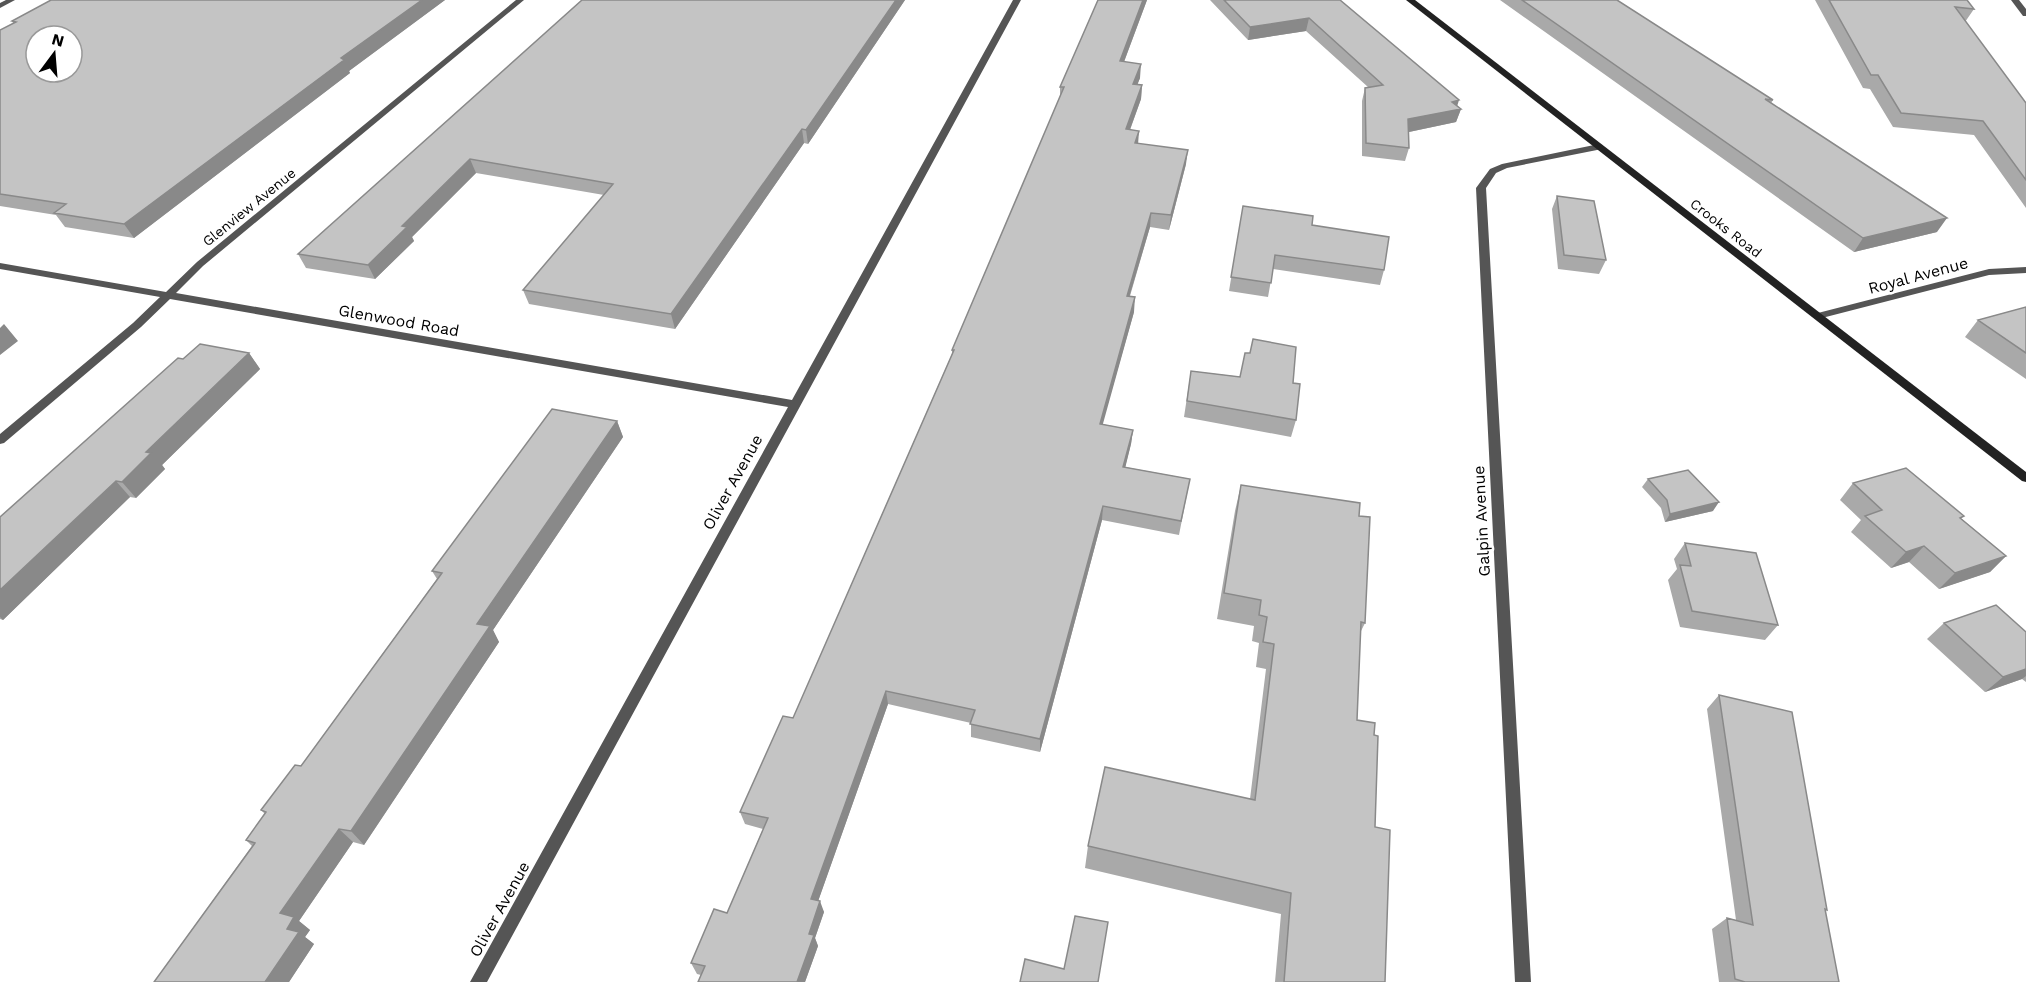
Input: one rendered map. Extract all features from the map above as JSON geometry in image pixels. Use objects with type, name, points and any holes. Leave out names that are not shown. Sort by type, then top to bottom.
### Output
[{"type":"main road","name":"Crooks Road","points":[[1410,0],[2026,478]]},
{"type":"street","points":[[0,6],[11,0]]},
{"type":"street","name":"Glenview Avenue","points":[[0,440],[137,325],[200,264],[520,0]]},
{"type":"street","name":"Oliver Avenue","points":[[478,982],[1017,0]]},
{"type":"street","points":[[2015,0],[2026,14]]},
{"type":"street","name":"Galpin Avenue","points":[[1523,982],[1481,188],[1493,171],[1505,166],[1599,147]]},
{"type":"street","name":"Glenwood Road","points":[[0,266],[794,404]]},
{"type":"street","name":"Royal Avenue","points":[[1818,316],[1989,272],[2026,270]]},
{"type":"building","points":[[51,0],[422,0],[341,58],[344,60],[124,224],[54,213],[66,204],[0,194],[0,30],[16,22],[12,21]]},
{"type":"building","points":[[582,0],[896,0],[806,130],[802,129],[671,314],[523,290],[613,184],[470,159],[402,226],[407,227],[368,265],[298,254]]},
{"type":"building","points":[[1098,0],[1143,0],[1120,61],[1141,64],[1133,84],[1142,85],[1126,129],[1139,131],[1135,143],[1188,150],[1171,215],[1151,213],[1127,296],[1135,297],[1100,424],[1133,430],[1123,467],[1190,479],[1181,521],[1103,506],[1040,739],[970,724],[975,710],[886,691],[811,899],[820,901],[809,934],[814,935],[797,982],[698,982],[705,966],[691,963],[714,909],[727,913],[768,818],[740,812],[783,716],[793,718],[954,350],[952,350],[1064,87],[1060,87]]},
{"type":"building","points":[[1224,0],[1340,0],[1459,100],[1452,102],[1461,109],[1408,119],[1409,148],[1366,143],[1365,88],[1383,85],[1309,18],[1250,27]]},
{"type":"building","points":[[1522,0],[1617,0],[1773,100],[1765,99],[1947,218],[1863,238]]},
{"type":"building","points":[[1829,0],[1967,0],[1974,9],[1955,7],[2026,103],[2026,180],[1983,121],[1901,113],[1878,75],[1871,75]]},
{"type":"building","points":[[1557,196],[1594,201],[1606,260],[1564,255]]},
{"type":"building","points":[[1243,206],[1313,216],[1312,225],[1389,237],[1384,270],[1275,255],[1271,283],[1231,277]]},
{"type":"building","points":[[2026,307],[2026,353],[1978,320]]},
{"type":"building","points":[[1253,339],[1296,347],[1293,383],[1300,384],[1296,420],[1187,401],[1191,371],[1240,377],[1245,353],[1250,353]]},
{"type":"building","points":[[200,344],[249,353],[146,452],[151,453],[122,482],[116,481],[0,590],[0,517],[178,358],[183,359]]},
{"type":"building","points":[[552,409],[617,421],[477,624],[490,626],[351,831],[339,829],[280,913],[294,917],[287,929],[299,932],[265,982],[154,982],[255,843],[246,840],[266,812],[261,810],[295,765],[301,766],[442,573],[432,571]]},
{"type":"building","points":[[1906,468],[1964,516],[1960,518],[2006,556],[1955,573],[1924,546],[1906,552],[1865,516],[1882,510],[1853,483]]},
{"type":"building","points":[[1688,470],[1719,502],[1670,514],[1667,500],[1648,479]]},
{"type":"building","points":[[1241,485],[1360,503],[1359,516],[1370,517],[1365,623],[1361,622],[1357,720],[1375,723],[1374,735],[1378,736],[1375,827],[1390,830],[1385,982],[1284,982],[1291,893],[1088,846],[1105,767],[1255,800],[1274,644],[1263,642],[1267,617],[1259,615],[1261,600],[1224,593]]},
{"type":"building","points":[[1685,543],[1756,553],[1778,625],[1692,611],[1680,565],[1691,566]]},
{"type":"building","points":[[1996,605],[2026,632],[2026,669],[2003,677],[1944,623]]},
{"type":"building","points":[[1719,695],[1792,712],[1839,982],[1745,982],[1735,979],[1727,918],[1753,925]]},
{"type":"building","points":[[1075,916],[1108,922],[1098,982],[1020,982],[1025,959],[1064,969]]}]
